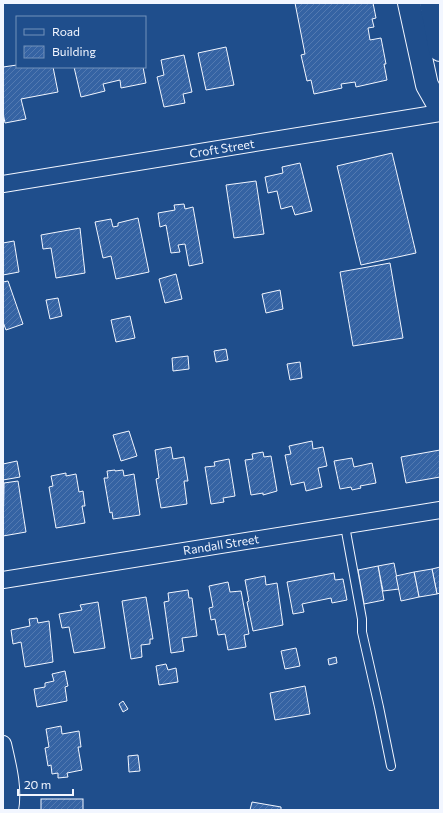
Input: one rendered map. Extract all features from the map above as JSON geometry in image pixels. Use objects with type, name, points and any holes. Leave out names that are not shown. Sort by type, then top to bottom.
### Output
[{"type":"highway","points":[[410,3],[427,85],[440,108]]},
{"type":"highway","points":[[431,3],[439,42]]},
{"type":"street","name":"Croft Street","points":[[3,184],[440,113]]},
{"type":"street","name":"Randall Street","points":[[3,580],[440,510]]},
{"type":"street","points":[[3,744],[11,780],[12,798],[10,810]]},
{"type":"lane","points":[[345,526],[362,619],[362,632],[391,766]]},
{"type":"building","points":[[295,3],[373,3],[376,18],[372,19],[374,27],[368,28],[370,40],[381,38],[386,64],[384,64],[387,80],[356,87],[355,82],[341,84],[342,88],[314,94],[311,80],[307,81],[301,55],[305,54]]},
{"type":"building","points":[[226,47],[234,85],[206,90],[198,53]]},
{"type":"building","points":[[184,55],[192,92],[183,94],[185,103],[164,107],[157,77],[164,75],[161,60]]},
{"type":"building","points":[[16,65],[16,68],[53,68],[58,92],[21,99],[26,119],[5,123],[3,113],[3,67]]},
{"type":"building","points":[[74,68],[143,68],[146,83],[121,88],[120,80],[103,84],[105,91],[81,97]]},
{"type":"building","points":[[392,153],[416,253],[361,265],[337,166]]},
{"type":"building","points":[[300,163],[312,211],[295,215],[292,206],[281,209],[277,191],[268,193],[265,177],[283,173],[282,167]]},
{"type":"building","points":[[256,181],[264,234],[234,238],[226,185]]},
{"type":"building","points":[[184,204],[185,209],[193,207],[203,263],[189,266],[185,244],[178,245],[180,252],[171,253],[166,225],[160,227],[158,213],[175,210],[174,205]]},
{"type":"building","points":[[138,218],[149,272],[116,279],[111,256],[103,258],[95,222],[111,219],[113,227],[118,226],[118,223]]},
{"type":"building","points":[[80,228],[85,273],[56,278],[51,248],[43,249],[41,235]]},
{"type":"building","points":[[14,241],[19,272],[3,275],[3,243]]},
{"type":"building","points":[[390,263],[403,338],[353,346],[340,272]]},
{"type":"building","points":[[176,274],[182,299],[165,303],[159,279]]},
{"type":"building","points":[[8,281],[23,324],[6,330],[3,322],[3,282]]},
{"type":"building","points":[[280,290],[283,309],[266,313],[262,294]]},
{"type":"building","points":[[58,298],[62,316],[50,319],[46,300]]},
{"type":"building","points":[[130,316],[135,338],[116,342],[111,320]]},
{"type":"building","points":[[226,349],[228,360],[216,362],[214,351]]},
{"type":"building","points":[[188,356],[189,369],[173,371],[172,358]]},
{"type":"building","points":[[300,362],[302,378],[290,380],[287,364]]},
{"type":"building","points":[[129,431],[137,456],[121,461],[113,435]]},
{"type":"building","points":[[312,441],[313,449],[323,447],[327,466],[318,468],[322,487],[306,491],[304,482],[291,485],[285,455],[291,454],[289,446]]},
{"type":"building","points":[[171,447],[173,459],[184,457],[188,481],[184,481],[187,504],[161,508],[156,479],[159,478],[155,450]]},
{"type":"building","points":[[440,450],[440,477],[406,483],[401,457]]},
{"type":"building","points":[[263,452],[264,457],[271,456],[277,491],[263,495],[263,493],[251,495],[245,460],[253,459],[252,454]]},
{"type":"building","points":[[352,458],[354,467],[372,463],[376,483],[360,486],[361,488],[352,490],[351,487],[340,489],[334,461]]},
{"type":"building","points":[[229,459],[235,496],[223,498],[224,502],[211,504],[205,467],[215,466],[214,462]]},
{"type":"building","points":[[17,461],[20,477],[3,480],[3,464]]},
{"type":"building","points":[[123,470],[124,476],[134,474],[140,515],[113,519],[112,512],[110,513],[104,478],[108,478],[107,471]]},
{"type":"building","points":[[66,473],[66,476],[76,474],[79,492],[83,491],[85,506],[82,506],[85,523],[56,528],[49,487],[53,486],[51,476]]},
{"type":"building","points":[[18,481],[26,532],[3,536],[4,483]]},
{"type":"building","points":[[394,563],[399,589],[383,591],[378,566]]},
{"type":"building","points":[[378,566],[384,600],[364,604],[358,570]]},
{"type":"building","points":[[440,567],[440,593],[437,594],[432,569]]},
{"type":"building","points":[[432,569],[437,594],[419,597],[414,572]]},
{"type":"building","points":[[414,572],[419,597],[401,601],[396,576]]},
{"type":"building","points":[[334,573],[335,580],[343,579],[347,600],[332,603],[331,598],[302,604],[304,612],[293,614],[287,582]]},
{"type":"building","points":[[265,576],[266,585],[277,583],[283,625],[253,631],[247,602],[249,601],[245,580]]},
{"type":"building","points":[[228,582],[230,592],[241,591],[249,634],[244,635],[246,647],[228,650],[225,634],[218,635],[215,619],[211,620],[209,608],[213,607],[209,586]]},
{"type":"building","points":[[188,590],[189,598],[192,598],[197,636],[182,638],[184,651],[171,653],[164,602],[169,601],[168,593]]},
{"type":"building","points":[[146,597],[153,639],[150,639],[150,644],[141,645],[142,657],[131,659],[122,601]]},
{"type":"building","points":[[98,602],[105,648],[74,653],[69,627],[62,628],[59,614],[82,610],[80,605]]},
{"type":"building","points":[[37,618],[38,623],[49,621],[53,662],[25,667],[21,642],[13,644],[11,630],[30,626],[29,619]]},
{"type":"building","points":[[296,648],[300,666],[285,669],[281,651]]},
{"type":"building","points":[[336,657],[337,663],[329,665],[328,659]]},
{"type":"building","points":[[166,664],[168,670],[176,668],[178,682],[159,685],[156,666]]},
{"type":"building","points":[[65,671],[68,686],[65,687],[67,701],[37,707],[34,689],[45,687],[45,683],[54,681],[52,674]]},
{"type":"building","points":[[305,686],[310,714],[275,720],[270,693]]},
{"type":"building","points":[[123,701],[128,709],[123,712],[119,704]]},
{"type":"building","points":[[61,726],[62,734],[79,731],[81,747],[78,747],[82,770],[67,773],[68,777],[58,778],[58,773],[52,774],[51,765],[48,766],[45,748],[49,747],[46,729]]},
{"type":"building","points":[[138,755],[140,771],[129,772],[128,756]]},
{"type":"building","points":[[41,799],[83,799],[83,810],[41,810]]},
{"type":"building","points":[[252,802],[281,807],[281,810],[250,810]]}]
